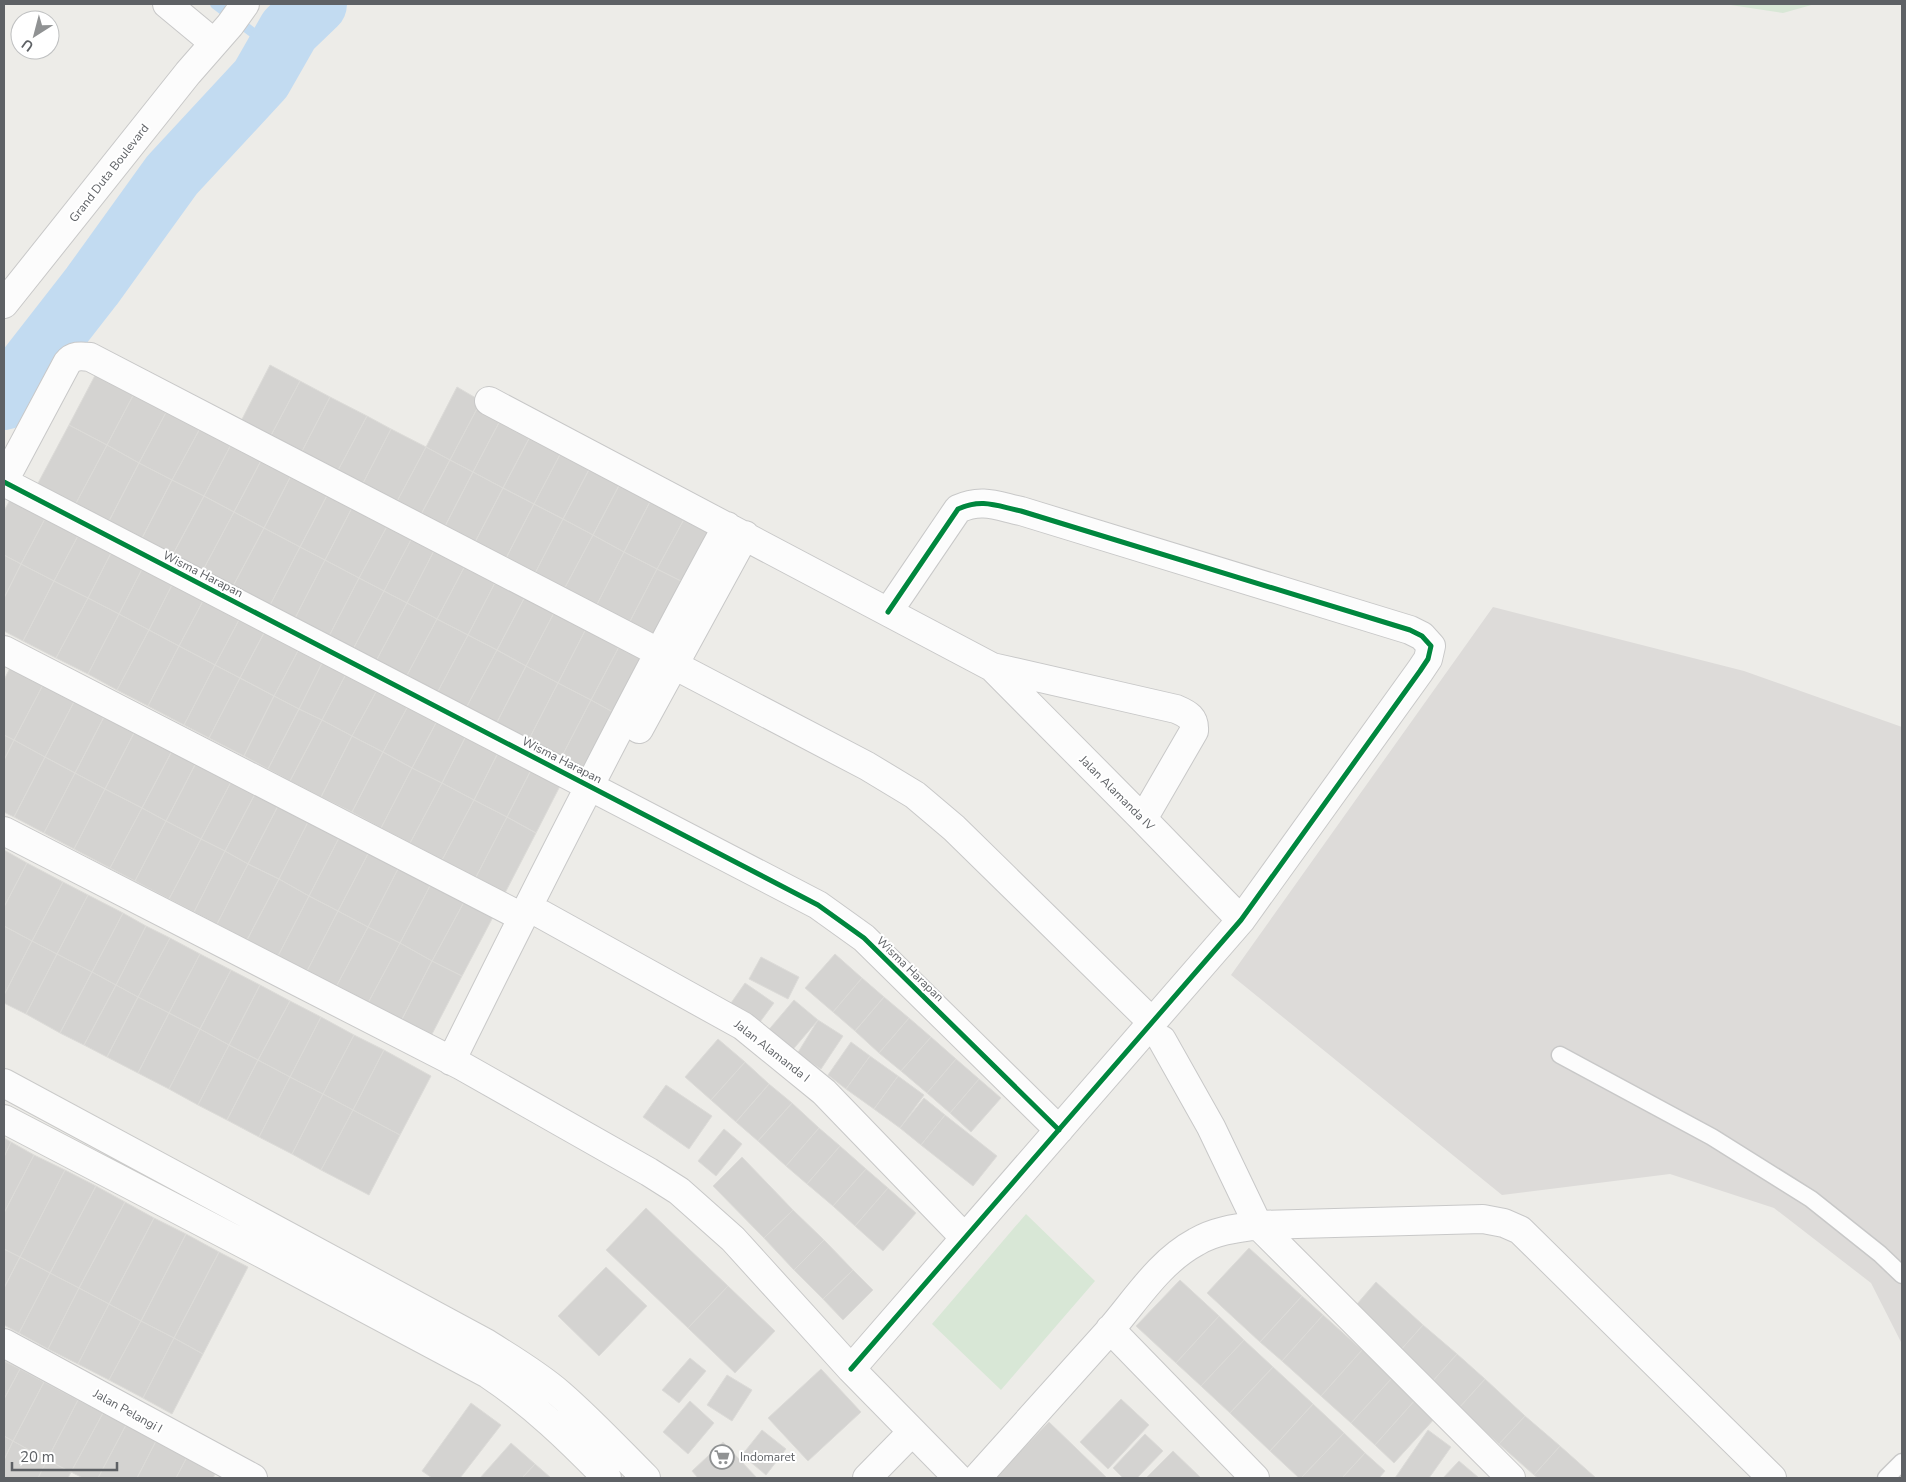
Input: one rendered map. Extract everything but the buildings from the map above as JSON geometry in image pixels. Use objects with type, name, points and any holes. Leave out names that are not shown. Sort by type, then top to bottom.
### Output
[{"type":"street","name":"Grand Duta Boulevard","points":[[4,304],[188,73],[230,24],[167,4]]},
{"type":"street","name":"Wisma Harapan","points":[[666,658],[90,357],[80,356],[69,360],[4,482],[818,905],[864,938],[1059,1130]]},
{"type":"street","points":[[489,401],[992,667],[1176,709],[1192,717],[1195,724],[1194,731],[1144,819]]},
{"type":"street","points":[[851,1369],[1059,1130],[1158,1031],[1241,920],[1420,671],[1428,659],[1430,646],[1422,636],[1410,630],[1021,511],[982,503],[971,503],[958,509],[888,612]]},
{"type":"street","points":[[598,789],[666,658],[736,530]]},
{"type":"street","points":[[4,650],[532,916]]},
{"type":"street","points":[[666,658],[867,766],[915,795],[954,828],[1158,1031],[1211,1126],[1258,1225],[1510,1478]]},
{"type":"street","name":"Jalan Alamanda IV","points":[[992,667],[1144,819],[1241,920]]},
{"type":"street","name":"Wisma Harapan","points":[[456,1063],[598,789]]},
{"type":"street","points":[[4,831],[456,1063],[649,1172],[678,1191],[733,1239],[851,1369],[958,1478]]},
{"type":"street","name":"Jalan Alamanda I","points":[[532,916],[744,1026],[824,1092],[965,1238]]},
{"type":"street","points":[[4,1083],[494,1348],[526,1368],[559,1393],[592,1423],[646,1478]]},
{"type":"street","points":[[4,1119],[488,1374],[516,1393],[550,1421],[607,1478]]},
{"type":"street","points":[[977,1478],[1110,1330],[1153,1279],[1181,1252],[1196,1241],[1227,1230],[1258,1225],[1483,1218],[1504,1223],[1520,1230],[1772,1478]]},
{"type":"street","points":[[1110,1330],[1255,1478]]},
{"type":"street","name":"Jalan Pelangi I","points":[[4,1344],[253,1478]]},
{"type":"street","points":[[867,1478],[912,1432]]},
{"type":"lane","points":[[1560,1056],[1712,1137],[1811,1199],[1880,1254],[1902,1275]]},
{"type":"lane","points":[[1886,1478],[1902,1462]]},
{"type":"shaded area","points":[[1493,607],[1744,671],[1902,727],[1902,1344],[1871,1283],[1774,1208],[1670,1174],[1502,1195],[1231,975]]},
{"type":"green space","points":[[293,4],[337,4],[318,22]]},
{"type":"green space","points":[[1724,4],[1815,4],[1783,13]]},
{"type":"green space","points":[[1026,1214],[1095,1281],[1001,1390],[932,1324]]},
{"type":"waterway","points":[[215,4],[277,51]]},
{"type":"waterway","points":[[4,399],[92,286],[172,175],[261,79],[289,30],[316,4]]},
{"type":"cycle path","points":[[4,482],[818,905],[864,938],[1059,1130]]},
{"type":"cycle path","points":[[851,1369],[1241,920],[1420,671],[1428,659],[1431,646],[1422,636],[1410,630],[1021,511],[982,503],[958,509],[888,612]]},
{"type":"place","name":"Indomaret","points":[[722,1457]]}]
